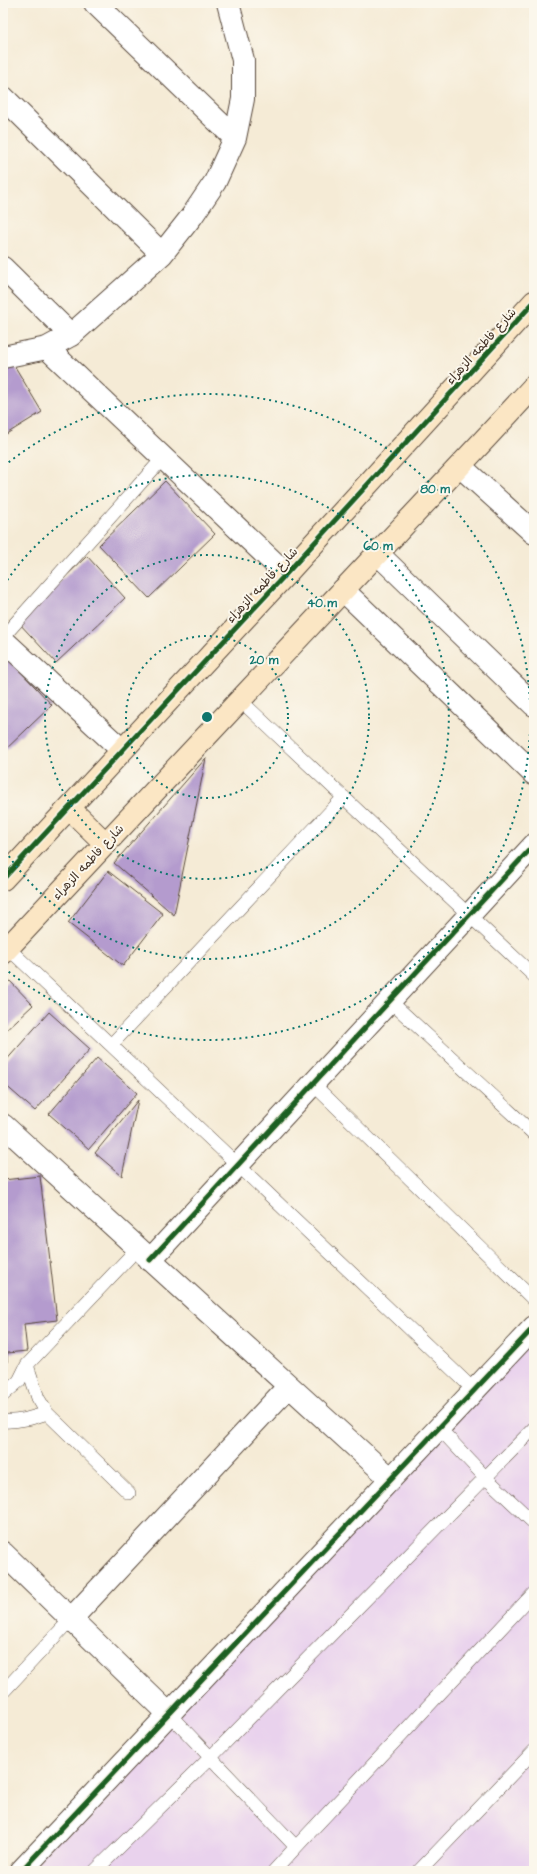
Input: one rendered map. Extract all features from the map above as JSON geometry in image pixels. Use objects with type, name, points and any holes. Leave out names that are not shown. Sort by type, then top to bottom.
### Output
[{"type":"street","points":[[95,3],[235,138]]},
{"type":"street","points":[[3,357],[47,348],[71,334],[162,254],[192,216],[215,182],[235,138],[243,98],[243,60],[228,3]]},
{"type":"street","points":[[3,97],[162,254]]},
{"type":"street","points":[[3,268],[71,334]]},
{"type":"street","name":"شارع فاطمه الزهراء","points":[[3,879],[286,574],[534,302]]},
{"type":"street","points":[[47,348],[286,574]]},
{"type":"street","name":"شارع فاطمه الزهراء","points":[[5,950],[241,701],[377,553],[461,467],[534,386]]},
{"type":"street","points":[[461,467],[534,534]]},
{"type":"street","points":[[377,553],[534,705]]},
{"type":"street","points":[[343,590],[534,774]]},
{"type":"street","points":[[3,640],[122,750]]},
{"type":"street","points":[[69,808],[106,844]]},
{"type":"street","points":[[144,1254],[238,1164],[534,845]]},
{"type":"street","points":[[3,1125],[390,1479]]},
{"type":"street","points":[[21,1871],[534,1327]]},
{"type":"street","points":[[71,1619],[289,1386]]},
{"type":"street","points":[[3,1553],[169,1714]]},
{"type":"lane","points":[[3,637],[163,458]]},
{"type":"lane","points":[[241,701],[470,914],[534,976]]},
{"type":"lane","points":[[112,1045],[344,797]]},
{"type":"lane","points":[[5,950],[112,1045],[474,1390]]},
{"type":"lane","points":[[390,1001],[534,1134]]},
{"type":"lane","points":[[313,1084],[534,1300]]},
{"type":"lane","points":[[3,1394],[19,1381],[27,1365],[144,1254]]},
{"type":"lane","points":[[27,1365],[38,1398],[47,1413],[129,1493]]},
{"type":"lane","points":[[3,1421],[13,1422],[31,1419],[47,1413]]},
{"type":"lane","points":[[439,1428],[485,1477],[534,1523]]},
{"type":"lane","points":[[95,1871],[211,1757],[534,1428]]},
{"type":"lane","points":[[274,1871],[534,1593]]},
{"type":"lane","points":[[3,1692],[71,1619]]},
{"type":"lane","points":[[169,1714],[296,1847]]},
{"type":"lane","points":[[419,1871],[534,1751]]},
{"type":"shaded area","points":[[534,1331],[534,1871],[25,1871]]},
{"type":"building","points":[[11,360],[42,412],[3,436],[3,364]]},
{"type":"building","points":[[165,481],[215,534],[149,598],[99,545]]},
{"type":"building","points":[[87,556],[125,598],[56,663],[18,622]]},
{"type":"building","points":[[3,653],[52,705],[3,752]]},
{"type":"building","points":[[206,758],[174,915],[114,863]]},
{"type":"building","points":[[108,871],[163,914],[123,966],[68,923]]},
{"type":"building","points":[[9,980],[33,1005],[3,1033],[3,985]]},
{"type":"building","points":[[49,1012],[90,1049],[35,1111],[3,1083],[3,1064]]},
{"type":"building","points":[[97,1058],[137,1093],[89,1149],[49,1114]]},
{"type":"building","points":[[138,1100],[122,1176],[95,1153]]},
{"type":"building","points":[[40,1176],[57,1320],[24,1324],[27,1351],[7,1353],[8,1381],[3,1382],[3,1180]]},
{"type":"cycle path","points":[[3,879],[286,574],[534,302]]},
{"type":"cycle path","points":[[150,1260],[534,845]]},
{"type":"cycle path","points":[[21,1871],[534,1327]]}]
